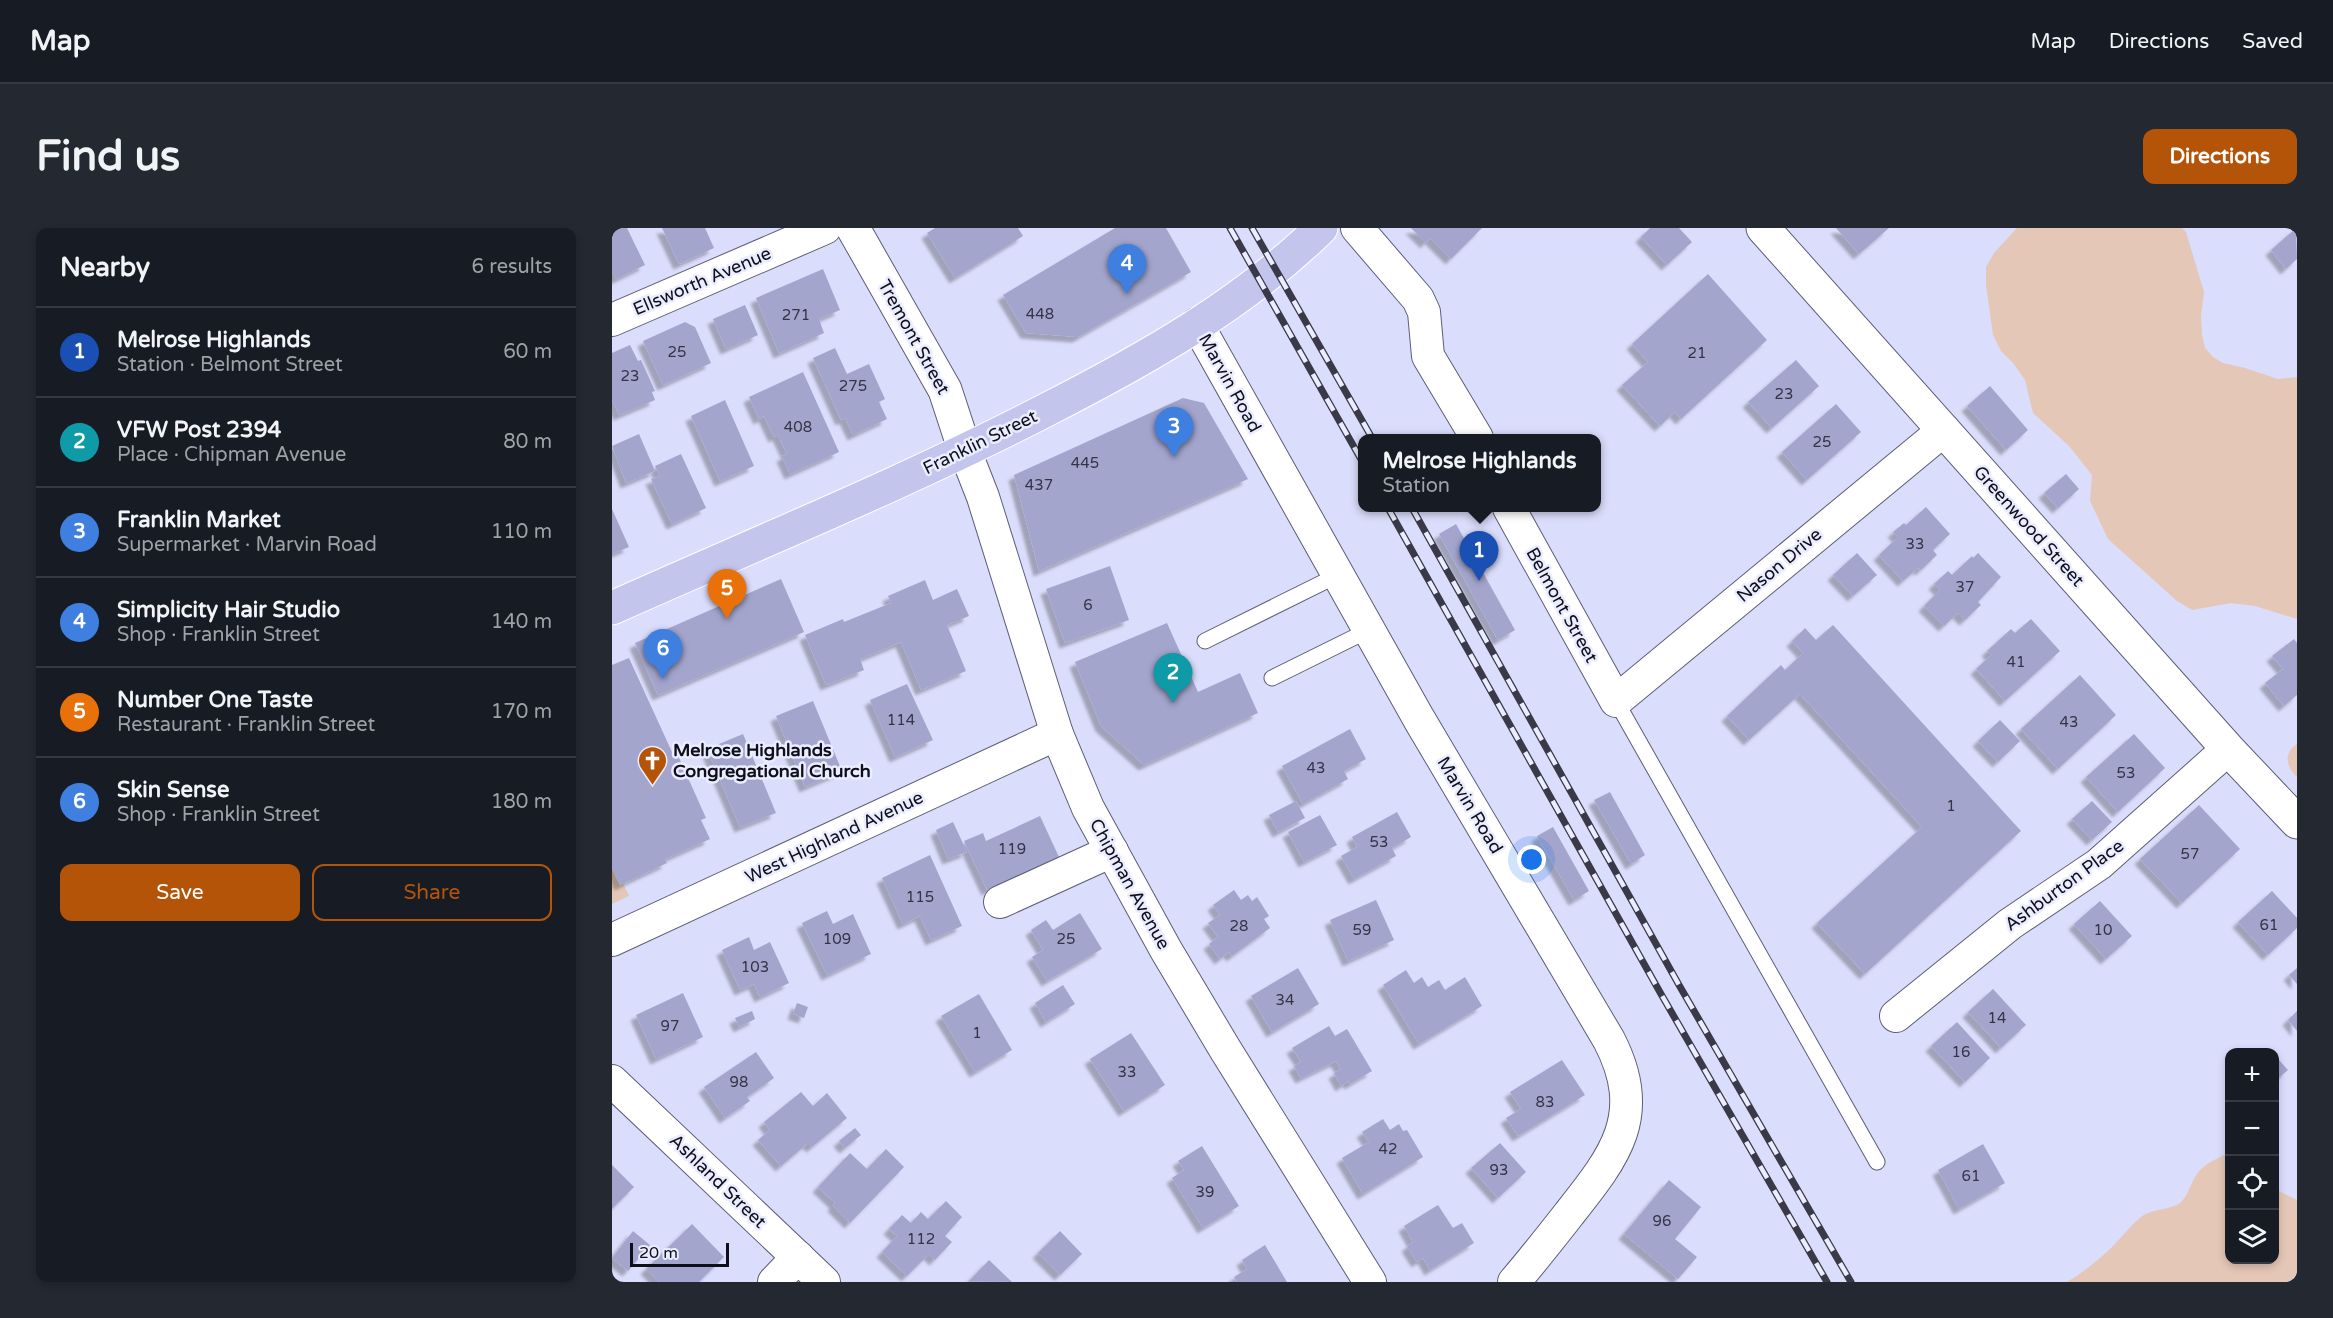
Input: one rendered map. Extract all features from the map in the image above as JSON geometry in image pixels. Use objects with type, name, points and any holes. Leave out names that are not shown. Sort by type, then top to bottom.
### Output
[{"type":"main road","name":"Franklin Street","points":[[612,608],[965,451],[1093,386],[1197,324],[1260,281],[1321,228]]},
{"type":"street","name":"Ellsworth Avenue","points":[[612,320],[825,228]]},
{"type":"street","name":"Tremont Street","points":[[853,228],[945,390],[965,451]]},
{"type":"street","points":[[1357,228],[1418,299],[1424,312],[1428,356],[1476,434]]},
{"type":"street","name":"Greenwood Street","points":[[1763,228],[2228,749],[2297,822]]},
{"type":"street","name":"Marvin Road","points":[[1197,324],[1419,719],[1609,1040],[1622,1073],[1626,1108],[1622,1131],[1614,1154],[1601,1174],[1517,1281]]},
{"type":"street","name":"Nason Drive","points":[[1616,701],[1944,430]]},
{"type":"street","name":"Chipman Avenue","points":[[965,451],[983,497],[1057,734],[1088,808],[1166,950],[1370,1282]]},
{"type":"street","name":"Belmont Street","points":[[1512,512],[1616,701]]},
{"type":"street","name":"West Highland Avenue","points":[[612,940],[1057,734]]},
{"type":"street","name":"Ashburton Place","points":[[1896,1016],[2010,924],[2099,864],[2228,749]]},
{"type":"street","points":[[1000,902],[1112,851]]},
{"type":"street","name":"Ashland Street","points":[[612,1081],[824,1282]]},
{"type":"street","points":[[774,1282],[798,1257]]},
{"type":"lane","points":[[1205,641],[1338,575]]},
{"type":"lane","points":[[1272,678],[1369,630]]},
{"type":"lane","points":[[1616,701],[1877,1162]]},
{"type":"shaded area","points":[[2017,228],[2182,228],[2186,232],[2204,292],[2201,316],[2205,348],[2223,363],[2278,379],[2297,377],[2297,619],[2255,606],[2231,603],[2192,610],[2177,601],[2108,539],[2090,501],[2092,475],[2069,446],[2033,413],[2025,380],[2001,351],[1993,335],[1986,285],[1986,267],[1994,253]]},
{"type":"shaded area","points":[[2297,744],[2297,777],[2288,765],[2288,756]]},
{"type":"shaded area","points":[[612,868],[620,885],[623,883],[629,896],[612,904]]},
{"type":"shaded area","points":[[2225,1155],[2225,1264],[2279,1264],[2279,1191],[2297,1200],[2297,1282],[2067,1282],[2097,1260],[2145,1215],[2172,1207],[2182,1201],[2195,1177],[2210,1163]]},
{"type":"building","points":[[612,228],[627,228],[645,265],[616,279],[612,271]]},
{"type":"building","points":[[662,228],[705,228],[714,248],[679,264]]},
{"type":"building","points":[[935,228],[1018,228],[1023,236],[955,278],[927,233]]},
{"type":"building","points":[[1115,228],[1166,228],[1191,272],[1078,337],[1026,333],[1003,295]]},
{"type":"building","points":[[1411,228],[1482,228],[1451,259],[1430,238],[1426,243]]},
{"type":"building","points":[[1650,228],[1679,228],[1692,242],[1667,265],[1641,237]]},
{"type":"building","points":[[1836,228],[1889,228],[1859,254]]},
{"type":"building","points":[[2296,228],[2297,259],[2286,269],[2271,250]]},
{"type":"building","points":[[823,269],[840,310],[819,319],[824,333],[779,353],[756,298]]},
{"type":"building","points":[[1708,274],[1767,340],[1681,419],[1675,412],[1660,426],[1622,385],[1648,362],[1632,344]]},
{"type":"building","points":[[745,305],[758,335],[726,349],[713,319]]},
{"type":"building","points":[[685,322],[695,327],[711,363],[663,385],[643,341]]},
{"type":"building","points":[[630,345],[638,361],[641,360],[655,391],[652,392],[655,400],[619,415],[612,399],[612,353]]},
{"type":"building","points":[[835,348],[847,374],[869,364],[885,399],[879,402],[887,419],[853,435],[845,418],[841,420],[813,358]]},
{"type":"building","points":[[1796,360],[1819,386],[1772,428],[1748,402]]},
{"type":"building","points":[[803,372],[839,452],[790,474],[782,456],[787,454],[778,435],[774,437],[764,416],[759,419],[749,397]]},
{"type":"building","points":[[1990,386],[2028,430],[2006,450],[1967,406]]},
{"type":"building","points":[[1183,398],[1204,403],[1248,479],[1039,571],[1014,475]]},
{"type":"building","points":[[725,400],[754,466],[720,481],[691,416]]},
{"type":"building","points":[[1836,404],[1861,432],[1807,480],[1782,452]]},
{"type":"building","points":[[639,434],[655,471],[626,483],[612,446]]},
{"type":"building","points":[[681,454],[706,508],[672,524],[651,479],[660,476],[655,466]]},
{"type":"building","points":[[2066,474],[2079,489],[2058,508],[2044,493]]},
{"type":"building","points":[[1926,507],[1950,534],[1933,550],[1937,555],[1921,570],[1918,568],[1903,581],[1879,555],[1898,537],[1893,532],[1904,523],[1906,525]]},
{"type":"building","points":[[612,509],[629,547],[612,554]]},
{"type":"building","points":[[1456,524],[1515,630],[1498,640],[1439,534]]},
{"type":"building","points":[[1857,553],[1877,575],[1853,596],[1833,575]]},
{"type":"building","points":[[1978,553],[2001,577],[1978,602],[1981,605],[1965,620],[1958,613],[1944,626],[1924,606],[1940,590],[1934,584],[1948,571],[1952,575]]},
{"type":"building","points":[[1110,566],[1129,620],[1065,643],[1046,589]]},
{"type":"building","points":[[781,579],[804,632],[658,695],[635,643]]},
{"type":"building","points":[[925,580],[933,600],[957,589],[969,616],[947,625],[966,671],[921,690],[901,642],[860,659],[864,670],[826,685],[805,635],[891,603],[888,596]]},
{"type":"building","points":[[2031,619],[2060,651],[2005,701],[1976,669],[1991,655],[1987,651],[2011,629],[2015,633]]},
{"type":"building","points":[[1167,623],[1198,692],[1240,673],[1258,713],[1144,765],[1101,726],[1075,662]]},
{"type":"building","points":[[1833,625],[2021,831],[1865,974],[1817,923],[1922,827],[1800,694],[1749,740],[1727,716],[1781,665],[1785,670],[1803,653],[1792,641],[1805,628],[1816,640]]},
{"type":"building","points":[[2294,639],[2297,643],[2297,695],[2284,706],[2265,683],[2283,669],[2272,656]]},
{"type":"building","name":"Melrose Highlands Congregational Church","points":[[629,658],[672,752],[676,751],[706,818],[701,820],[710,839],[665,859],[667,863],[620,885],[612,868],[612,665]]},
{"type":"building","points":[[2080,675],[2116,715],[2058,769],[2021,729]]},
{"type":"building","points":[[907,684],[933,740],[895,757],[870,700]]},
{"type":"building","points":[[813,701],[842,771],[805,787],[776,716]]},
{"type":"building","points":[[2000,720],[2020,741],[1998,762],[1978,741]]},
{"type":"building","points":[[1350,729],[1366,759],[1344,771],[1348,779],[1303,804],[1282,766]]},
{"type":"building","points":[[743,734],[776,813],[740,827],[707,749]]},
{"type":"building","points":[[2134,734],[2165,768],[2118,812],[2086,777]]},
{"type":"building","points":[[1610,792],[1645,855],[1631,864],[1594,800]]},
{"type":"building","points":[[1296,801],[1305,818],[1278,832],[1269,815]]},
{"type":"building","points":[[2092,801],[2112,822],[2092,840],[2072,819]]},
{"type":"building","points":[[2199,805],[2240,849],[2182,903],[2140,859]]},
{"type":"building","points":[[1397,812],[1411,837],[1392,848],[1396,856],[1354,879],[1341,856],[1357,847],[1352,837]]},
{"type":"building","points":[[1320,815],[1337,845],[1304,862],[1288,832]]},
{"type":"building","points":[[1040,816],[1059,857],[987,890],[964,841],[983,833],[986,841]]},
{"type":"building","points":[[953,822],[967,852],[948,859],[936,830]]},
{"type":"building","points":[[1553,827],[1589,891],[1574,900],[1537,836]]},
{"type":"building","points":[[930,855],[962,926],[931,940],[920,916],[903,924],[882,878]]},
{"type":"building","points":[[1234,890],[1241,900],[1248,895],[1252,901],[1257,897],[1269,916],[1264,919],[1270,928],[1232,956],[1229,952],[1220,959],[1209,944],[1218,937],[1208,923],[1220,915],[1213,905]]},
{"type":"building","points":[[2272,891],[2297,918],[2297,928],[2268,955],[2238,922]]},
{"type":"building","points":[[1376,900],[1394,940],[1348,961],[1330,920]]},
{"type":"building","points":[[2100,901],[2132,936],[2106,959],[2074,924]]},
{"type":"building","points":[[827,911],[833,924],[853,914],[871,954],[827,975],[802,923]]},
{"type":"building","points":[[1080,913],[1102,949],[1047,981],[1032,957],[1043,950],[1031,930],[1046,920],[1053,930]]},
{"type":"building","points":[[749,937],[754,950],[770,942],[789,983],[760,997],[754,984],[740,990],[722,950]]},
{"type":"building","points":[[1298,968],[1319,1004],[1272,1032],[1251,996]]},
{"type":"building","points":[[2297,968],[2297,984],[2289,975]]},
{"type":"building","points":[[1406,970],[1414,983],[1422,977],[1428,987],[1439,980],[1445,990],[1465,977],[1482,1006],[1419,1044],[1383,985]]},
{"type":"building","points":[[1063,985],[1075,1004],[1046,1022],[1035,1003]]},
{"type":"building","points":[[1993,989],[2026,1025],[2001,1048],[1968,1012]]},
{"type":"building","points":[[683,993],[703,1037],[656,1059],[636,1015]]},
{"type":"building","points":[[979,994],[1012,1050],[975,1072],[941,1016]]},
{"type":"building","points":[[797,1003],[808,1007],[804,1018],[793,1014]]},
{"type":"building","points":[[752,1011],[755,1019],[739,1027],[735,1018]]},
{"type":"building","points":[[2297,1011],[2297,1031],[2288,1020]]},
{"type":"building","points":[[1957,1022],[1990,1058],[1965,1082],[1931,1046]]},
{"type":"building","points":[[1329,1026],[1335,1036],[1347,1029],[1372,1071],[1350,1084],[1348,1081],[1341,1086],[1334,1073],[1341,1069],[1336,1061],[1301,1078],[1294,1066],[1301,1062],[1292,1048]]},
{"type":"building","points":[[1131,1033],[1165,1085],[1124,1111],[1090,1059]]},
{"type":"building","points":[[756,1052],[774,1078],[747,1097],[750,1101],[725,1118],[704,1087]]},
{"type":"building","points":[[1562,1060],[1585,1095],[1518,1136],[1506,1118],[1521,1109],[1510,1092]]},
{"type":"building","points":[[2279,1060],[2288,1070],[2279,1078]]},
{"type":"building","points":[[801,1092],[813,1106],[827,1093],[847,1118],[812,1147],[808,1143],[781,1166],[758,1140],[770,1130],[764,1122]]},
{"type":"building","points":[[1383,1119],[1390,1130],[1399,1124],[1403,1131],[1407,1130],[1423,1157],[1363,1194],[1342,1158],[1369,1142],[1362,1132]]},
{"type":"building","points":[[855,1128],[861,1135],[845,1148],[839,1141]]},
{"type":"building","points":[[1500,1143],[1526,1172],[1498,1198],[1471,1168]]},
{"type":"building","points":[[1983,1144],[2005,1183],[1959,1209],[1938,1170]]},
{"type":"building","points":[[1202,1146],[1239,1206],[1203,1228],[1172,1178],[1184,1170],[1178,1161]]},
{"type":"building","points":[[886,1149],[904,1167],[850,1223],[833,1206],[835,1203],[818,1187],[850,1153],[867,1169]]},
{"type":"building","points":[[612,1165],[634,1187],[612,1209]]},
{"type":"building","points":[[1669,1180],[1701,1207],[1675,1239],[1697,1257],[1678,1279],[1624,1234]]},
{"type":"building","points":[[946,1201],[962,1217],[945,1236],[952,1242],[935,1260],[929,1254],[907,1276],[882,1252],[897,1236],[889,1229],[902,1215],[911,1223],[921,1212],[928,1219]]},
{"type":"building","points":[[1438,1205],[1453,1228],[1462,1223],[1474,1243],[1430,1270],[1423,1258],[1417,1262],[1407,1246],[1413,1242],[1404,1226]]},
{"type":"building","points":[[692,1224],[724,1257],[699,1282],[659,1282],[646,1269]]},
{"type":"building","points":[[633,1231],[650,1245],[628,1271],[612,1258]]},
{"type":"building","points":[[1060,1231],[1082,1254],[1060,1275],[1038,1253]]},
{"type":"building","points":[[1265,1245],[1287,1282],[1237,1282],[1234,1277],[1247,1269],[1242,1260]]},
{"type":"building","points":[[989,1260],[1012,1282],[969,1281]]},
{"type":"railway","points":[[1230,228],[1358,454]]},
{"type":"railway","points":[[1252,228],[1370,434]]},
{"type":"railway","points":[[1390,512],[1661,994],[1827,1282]]},
{"type":"railway","points":[[1414,512],[1679,985],[1851,1282]]},
{"type":"place","name":"Simplicity Hair Studio","points":[[1127,294]]},
{"type":"place","name":"Franklin Market","points":[[1174,457]]},
{"type":"place","name":"Melrose Highlands","points":[[1479,581]]},
{"type":"place","name":"Number One Taste","points":[[727,619]]},
{"type":"place","name":"Skin Sense","points":[[663,679]]},
{"type":"place","name":"VFW Post 2394","points":[[1173,703]]},
{"type":"place","name":"Melrose Highlands Congregational Church","points":[[652,786]]}]
